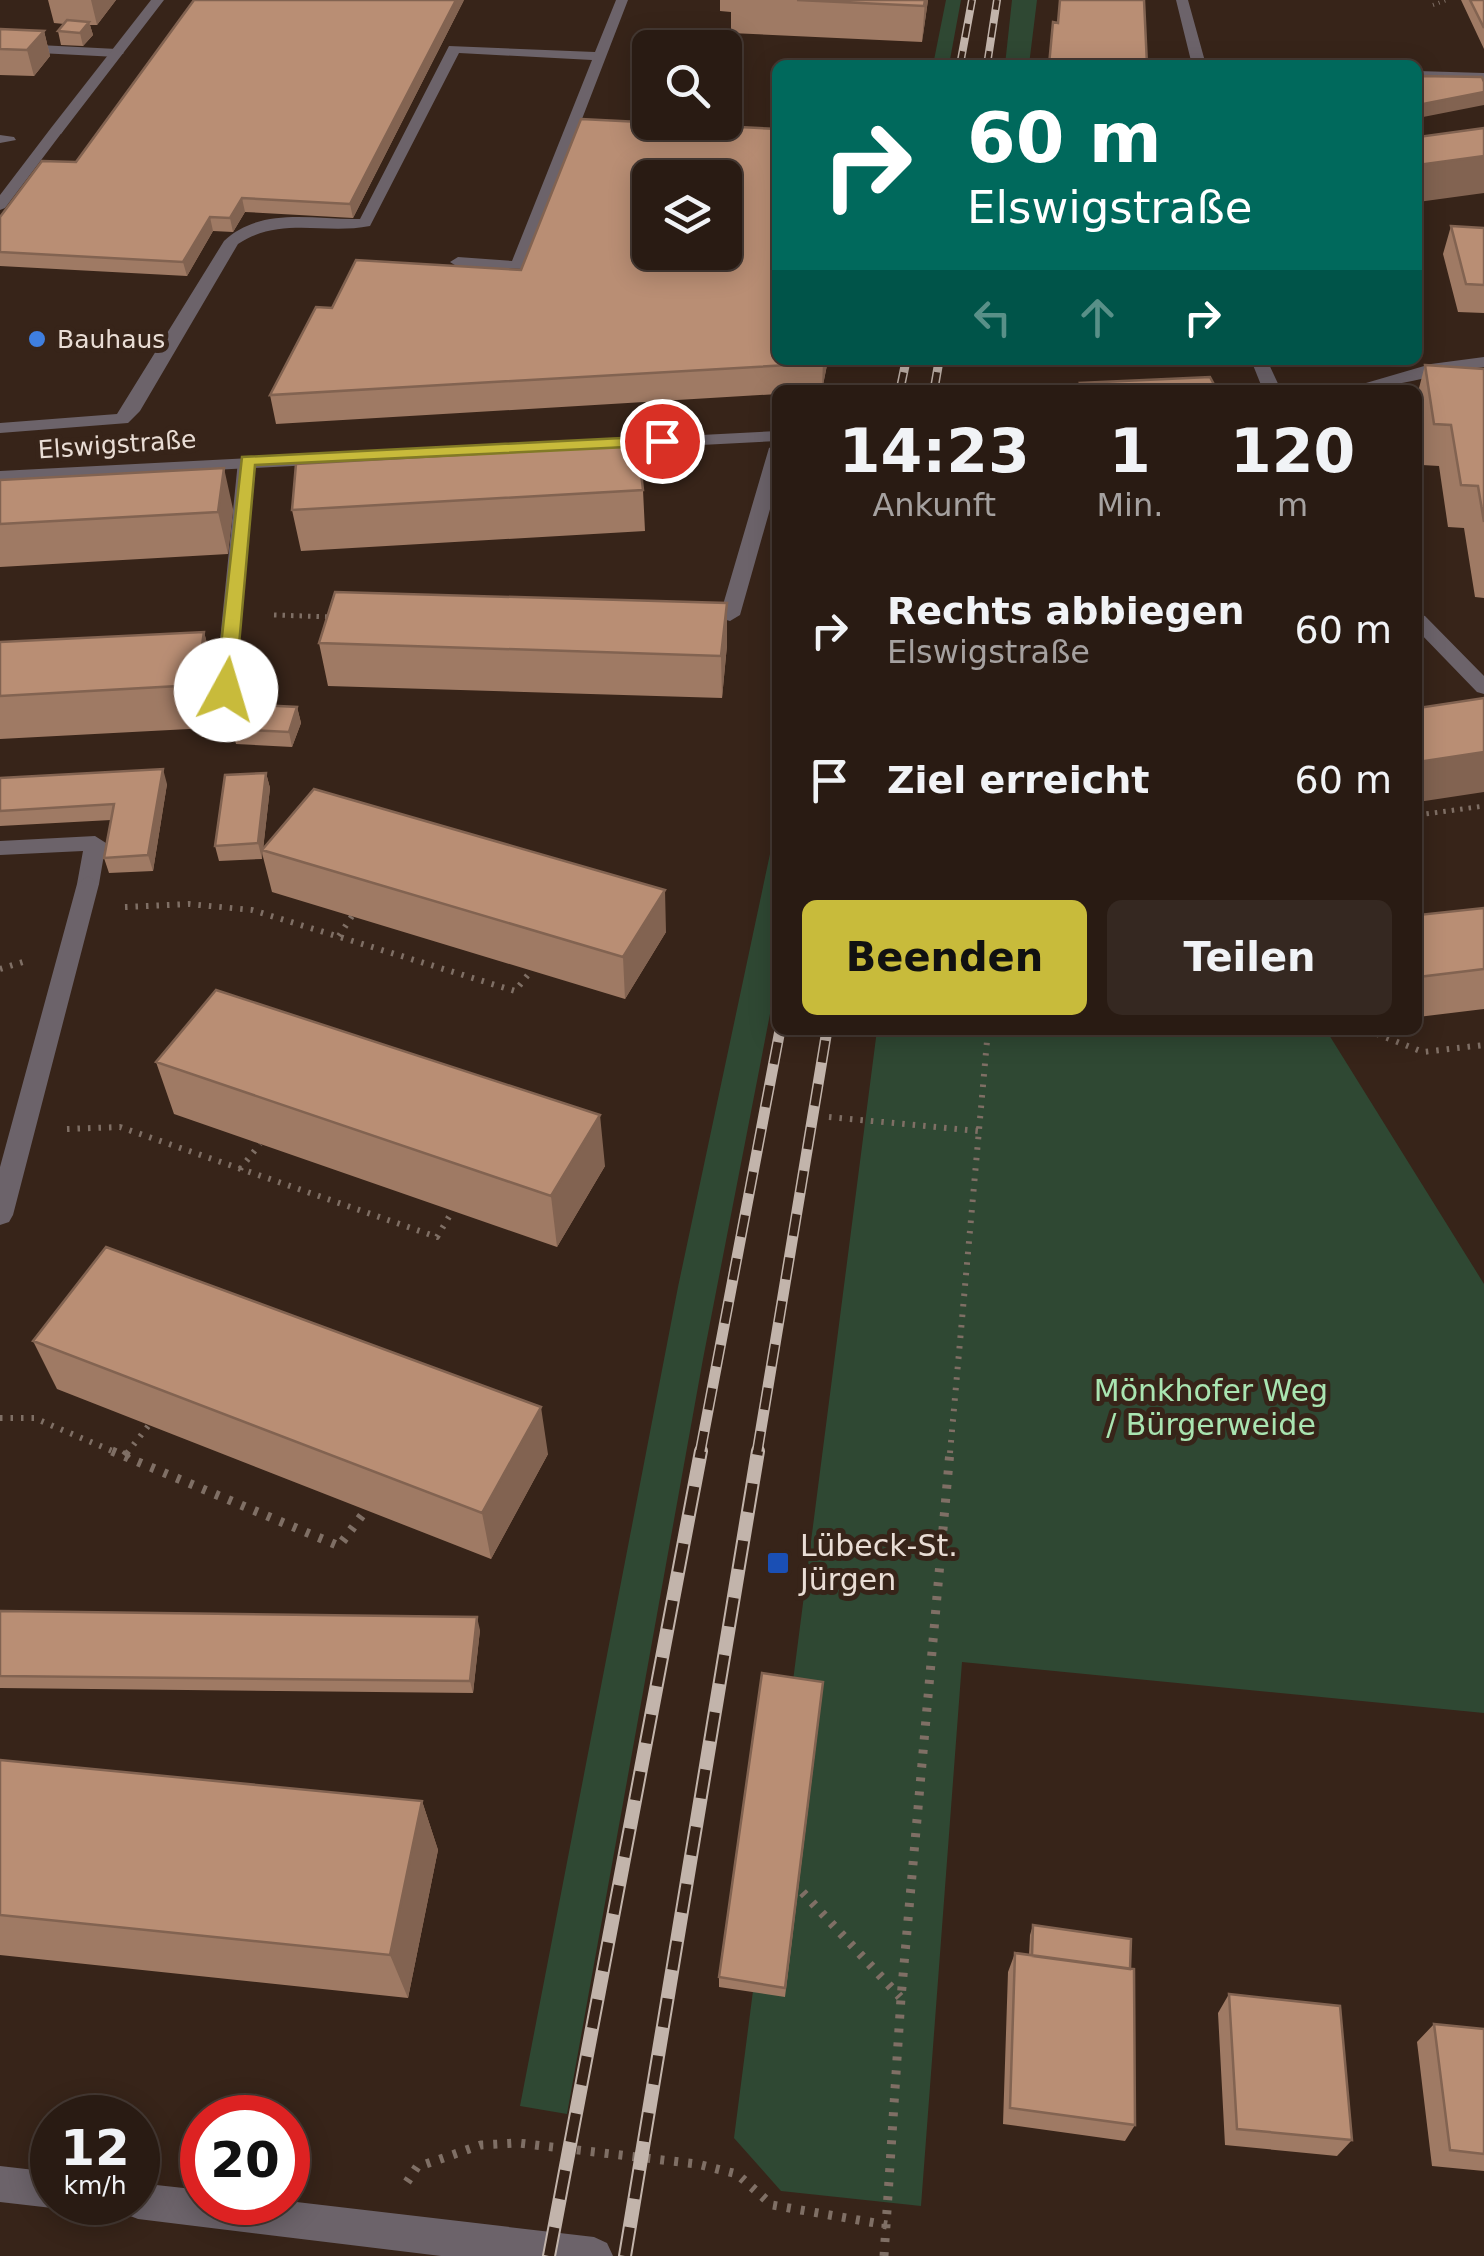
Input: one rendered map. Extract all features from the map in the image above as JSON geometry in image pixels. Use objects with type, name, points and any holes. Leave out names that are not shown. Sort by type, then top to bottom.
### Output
[{"type":"street","points":[[0,205],[158,0]]},
{"type":"street","points":[[458,262],[518,266],[622,0]]},
{"type":"street","points":[[1182,0],[1198,60]]},
{"type":"street","points":[[0,47],[116,53]]},
{"type":"street","points":[[0,428],[122,419],[131,411],[232,242],[249,227],[282,221],[365,223],[454,50],[600,56]]},
{"type":"street","points":[[1422,76],[1484,77]]},
{"type":"street","points":[[1370,385],[1431,369],[1484,362]]},
{"type":"street","name":"Elswigstraße","points":[[0,476],[772,436]]},
{"type":"street","points":[[226,690],[247,461]]},
{"type":"street","points":[[730,615],[772,469]]},
{"type":"street","points":[[1422,624],[1484,688]]},
{"type":"street","points":[[0,848],[95,843],[85,896],[0,1215]]},
{"type":"street","points":[[0,2184],[30,2187]]},
{"type":"street","points":[[160,2203],[594,2256]]},
{"type":"path","points":[[1434,5],[1447,0]]},
{"type":"path","points":[[274,616],[350,618]]},
{"type":"path","points":[[1422,815],[1484,806]]},
{"type":"path","points":[[85,896],[252,910],[515,991],[531,970]]},
{"type":"path","points":[[339,936],[352,916]]},
{"type":"path","points":[[884,2256],[901,1998],[988,1035]]},
{"type":"path","points":[[1376,1035],[1401,1050],[1414,1052],[1484,1046]]},
{"type":"path","points":[[829,1117],[979,1131]]},
{"type":"path","points":[[23,1130],[120,1128],[437,1237],[453,1210]]},
{"type":"path","points":[[240,1169],[260,1144]]},
{"type":"path","points":[[0,1418],[34,1418],[339,1546],[366,1510]]},
{"type":"path","points":[[125,1456],[149,1425]]},
{"type":"path","points":[[781,1870],[901,1998]]},
{"type":"path","points":[[376,2229],[416,2167],[481,2144],[518,2143],[697,2164],[737,2174],[772,2205],[887,2225]]},
{"type":"green space","points":[[946,0],[961,0],[950,60],[934,60]]},
{"type":"green space","points":[[1012,0],[1037,0],[1030,60],[1006,60]]},
{"type":"green space","points":[[772,845],[772,1004],[703,1359],[567,2114],[520,2106],[678,1287]]},
{"type":"green space","name":"Mönkhofer Weg / Bürgerweide","points":[[876,1035],[1329,1035],[1484,1284],[1484,1713],[962,1662],[921,2206],[781,2191],[734,2138]]},
{"type":"building","points":[[194,0],[456,0],[350,204],[242,198],[230,218],[210,217],[183,262],[0,252],[0,217],[42,161],[76,162]]},
{"type":"building","points":[[797,0],[925,0],[924,6]]},
{"type":"building","points":[[1060,0],[1144,0],[1147,60],[1049,60],[1053,22],[1058,23]]},
{"type":"building","points":[[1470,0],[1484,0],[1484,28]]},
{"type":"building","points":[[67,20],[89,22],[80,33],[58,31]]},
{"type":"building","points":[[0,29],[44,31],[27,50],[0,49]]},
{"type":"building","points":[[1422,76],[1482,77],[1484,92],[1422,104]]},
{"type":"building","points":[[581,119],[632,122],[632,140],[742,140],[742,127],[772,129],[772,365],[788,365],[270,395],[316,307],[332,308],[356,260],[521,270]]},
{"type":"building","points":[[1484,128],[1484,156],[1422,164],[1422,136]]},
{"type":"building","points":[[1451,226],[1484,228],[1484,285],[1466,284]]},
{"type":"building","points":[[1425,365],[1484,369],[1484,522],[1478,486],[1461,485],[1451,425],[1434,424]]},
{"type":"building","points":[[1210,377],[1214,385],[1081,385]]},
{"type":"building","points":[[638,445],[643,490],[292,510],[296,464]]},
{"type":"building","points":[[224,468],[218,512],[0,524],[0,480]]},
{"type":"building","points":[[335,592],[727,603],[721,656],[319,643]]},
{"type":"building","points":[[204,632],[196,685],[0,696],[0,642]]},
{"type":"building","points":[[1484,698],[1484,752],[1422,761],[1422,707]]},
{"type":"building","points":[[241,704],[297,707],[289,732],[232,729]]},
{"type":"building","points":[[163,769],[148,855],[104,858],[114,804],[0,811],[0,778]]},
{"type":"building","points":[[266,773],[258,843],[215,846],[225,775]]},
{"type":"building","points":[[314,789],[665,890],[623,957],[262,850]]},
{"type":"building","points":[[1484,908],[1484,969],[1422,977],[1422,915]]},
{"type":"building","points":[[216,990],[600,1115],[551,1196],[156,1062]]},
{"type":"building","points":[[106,1247],[541,1407],[482,1513],[33,1341]]},
{"type":"building","points":[[0,1611],[477,1617],[470,1681],[0,1676]]},
{"type":"building","points":[[762,1673],[823,1682],[785,1988],[719,1977]]},
{"type":"building","points":[[0,1760],[422,1801],[390,1955],[0,1915]]},
{"type":"building","points":[[1033,1925],[1131,1939],[1130,1969],[1032,1956]]},
{"type":"building","points":[[1015,1953],[1134,1969],[1135,2125],[1010,2108]]},
{"type":"building","points":[[1229,1994],[1340,2006],[1352,2140],[1237,2129]]},
{"type":"building","points":[[1434,2024],[1484,2029],[1484,2154],[1450,2150]]},
{"type":"railway","points":[[961,60],[972,0]]},
{"type":"railway","points":[[988,60],[997,0]]},
{"type":"railway","points":[[901,385],[905,365]]},
{"type":"railway","points":[[935,385],[938,365]]},
{"type":"railway","points":[[700,1453],[779,1035]]},
{"type":"railway","points":[[757,1453],[826,1035]]},
{"type":"railway","points":[[549,2256],[701,1451]]},
{"type":"railway","points":[[625,2256],[758,1451]]},
{"type":"place","name":"Bauhaus","points":[[37,339]]},
{"type":"place","name":"Lübeck-St. Jürgen","points":[[778,1563]]},
{"type":"route","points":[[226,690],[247,461],[662,441]]}]
